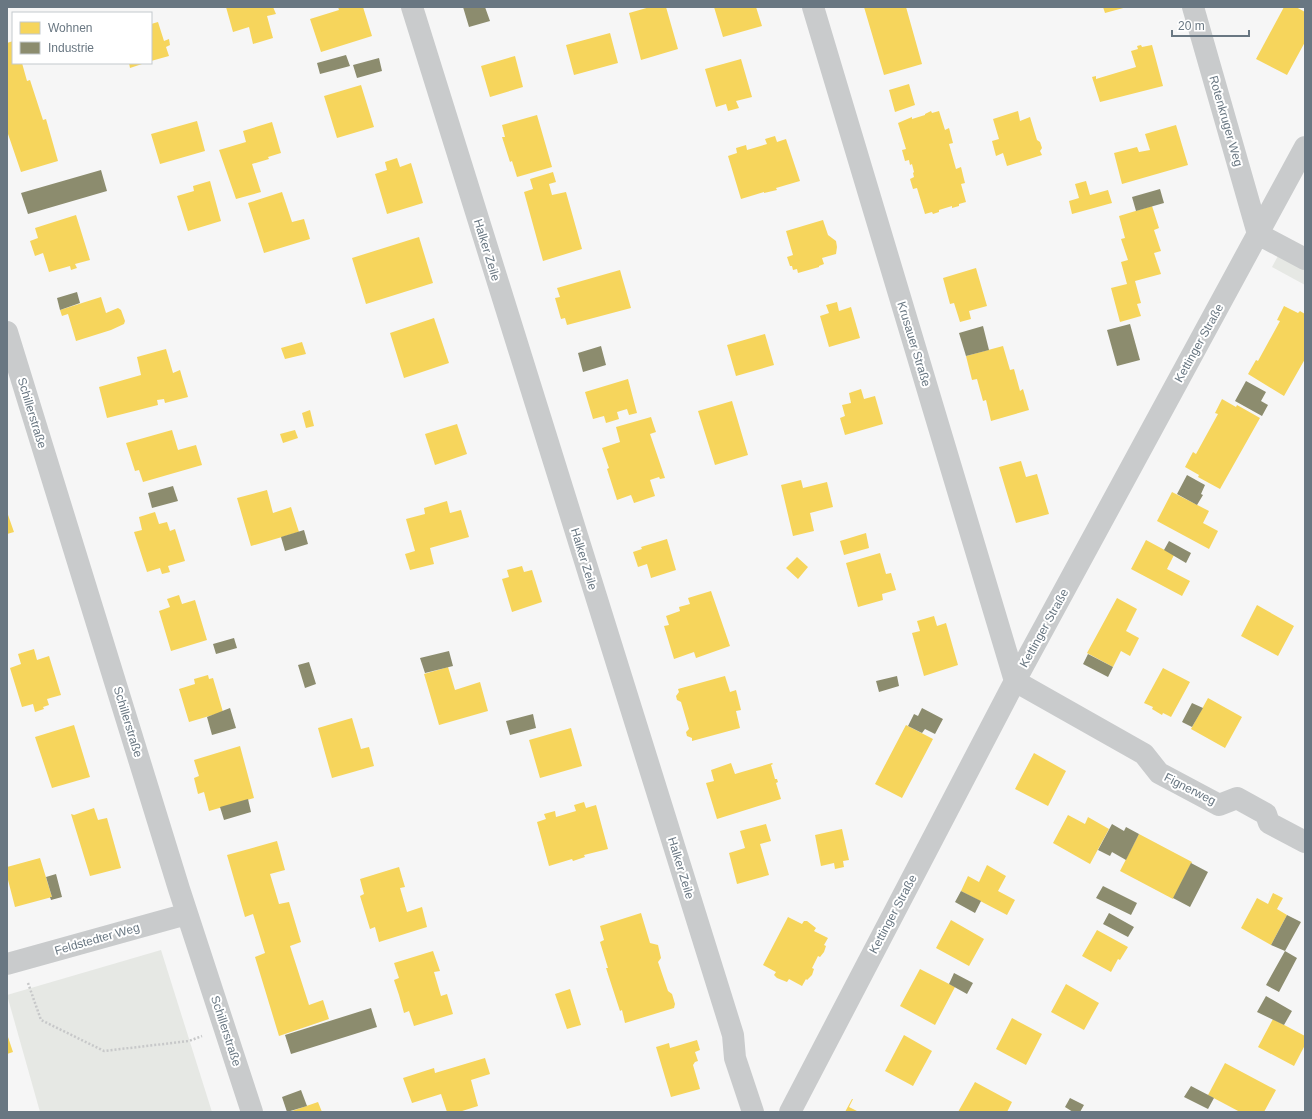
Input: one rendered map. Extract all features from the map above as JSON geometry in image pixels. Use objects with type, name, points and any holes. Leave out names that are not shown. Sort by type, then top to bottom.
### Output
[{"type":"street","name":"Halker Zeile","points":[[412,7],[731,1028],[735,1058],[753,1112]]},
{"type":"street","name":"Krusauer Straße","points":[[813,7],[1015,682]]},
{"type":"street","name":"Rotenkruger Weg","points":[[1193,7],[1258,234]]},
{"type":"street","name":"Kettinger Straße","points":[[790,1112],[1015,682],[1305,147]]},
{"type":"street","points":[[1258,234],[1305,259]]},
{"type":"street","name":"Schillerstraße","points":[[7,332],[187,914],[252,1112]]},
{"type":"street","name":"Fignerweg","points":[[1015,682],[1144,754],[1159,773],[1219,805],[1237,798],[1266,814],[1269,823],[1305,842]]},
{"type":"street","name":"Feldstedter Weg","points":[[7,964],[187,914]]},
{"type":"path","points":[[27,981],[41,1020],[104,1051],[189,1041],[225,1028]]},
{"type":"shaded area","points":[[1279,254],[1305,268],[1305,285],[1272,267]]},
{"type":"shaded area","points":[[161,950],[212,1112],[40,1112],[7,995]]},
{"type":"building: Wohnen","points":[[226,7],[273,7],[276,14],[267,16],[273,38],[253,44],[249,27],[233,32]]},
{"type":"building: Wohnen","points":[[338,7],[363,7],[372,36],[321,52],[310,19],[339,10]]},
{"type":"building: Wohnen","points":[[650,7],[666,7],[678,49],[641,60],[629,13]]},
{"type":"building: Wohnen","points":[[714,7],[756,7],[762,26],[723,37]]},
{"type":"building: Wohnen","points":[[864,7],[906,7],[922,64],[884,75]]},
{"type":"building: Wohnen","points":[[1103,7],[1127,7],[1105,13]]},
{"type":"building: Wohnen","points":[[1284,7],[1296,7],[1305,12],[1305,42],[1287,75],[1256,59]]},
{"type":"building: Wohnen","points":[[158,22],[164,41],[169,39],[170,45],[166,47],[169,56],[152,61],[152,24]]},
{"type":"building: Wohnen","points":[[610,33],[618,63],[574,75],[566,45]]},
{"type":"building: Wohnen","points":[[12,41],[12,64],[22,64],[27,81],[30,80],[43,120],[46,119],[58,161],[21,172],[7,131],[7,43]]},
{"type":"building: Wohnen","points":[[1141,45],[1142,47],[1152,45],[1163,86],[1100,102],[1092,77],[1096,76],[1096,79],[1136,67],[1131,51],[1138,49],[1137,46]]},
{"type":"building: Wohnen","points":[[515,56],[523,87],[490,97],[481,66]]},
{"type":"building: Wohnen","points":[[741,59],[752,97],[736,101],[739,108],[728,111],[726,104],[716,107],[705,69]]},
{"type":"building: Wohnen","points":[[129,64],[142,64],[130,68]]},
{"type":"building: Wohnen","points":[[909,84],[915,105],[895,112],[889,90]]},
{"type":"building: Wohnen","points":[[361,85],[374,127],[337,138],[324,96]]},
{"type":"building: Wohnen","points":[[931,111],[932,113],[939,111],[945,130],[949,128],[953,143],[949,144],[956,169],[961,167],[965,183],[961,184],[966,202],[959,204],[959,206],[952,208],[952,206],[939,210],[939,212],[933,214],[932,212],[925,214],[917,188],[913,189],[910,179],[914,177],[914,172],[912,164],[910,165],[909,160],[905,161],[902,150],[906,149],[898,123],[912,117],[912,119],[925,115]]},
{"type":"building: Wohnen","points":[[1018,111],[1020,121],[1030,117],[1037,140],[1040,142],[1042,148],[1040,151],[1042,155],[1007,166],[1003,153],[996,156],[992,141],[999,139],[993,119]]},
{"type":"building: Wohnen","points":[[537,115],[552,167],[517,177],[512,161],[510,162],[502,137],[505,137],[502,125]]},
{"type":"building: Wohnen","points":[[197,121],[205,151],[160,164],[151,134]]},
{"type":"building: Wohnen","points":[[272,122],[281,153],[268,157],[269,159],[252,164],[261,192],[236,199],[219,150],[246,142],[243,131]]},
{"type":"building: Wohnen","points":[[1176,125],[1188,165],[1122,184],[1114,153],[1137,147],[1139,152],[1150,150],[1145,134]]},
{"type":"building: Wohnen","points":[[775,136],[777,142],[786,139],[800,181],[776,188],[777,190],[764,192],[741,199],[728,156],[737,153],[736,148],[746,145],[747,150],[767,144],[765,139]]},
{"type":"building: Wohnen","points":[[397,158],[400,167],[411,163],[423,203],[387,214],[375,174],[387,170],[385,162]]},
{"type":"building: Wohnen","points":[[553,172],[556,182],[549,184],[552,195],[566,192],[582,249],[543,261],[524,192],[533,189],[530,179]]},
{"type":"building: Wohnen","points":[[210,181],[221,221],[188,231],[177,196],[194,191],[193,186]]},
{"type":"building: Wohnen","points":[[1086,181],[1090,195],[1108,190],[1112,203],[1072,214],[1069,201],[1079,198],[1075,184]]},
{"type":"building: Wohnen","points":[[282,192],[292,222],[304,219],[310,239],[264,253],[248,203]]},
{"type":"building: Wohnen","points":[[1152,206],[1159,228],[1154,230],[1161,251],[1154,253],[1161,274],[1135,281],[1141,303],[1137,304],[1141,316],[1120,322],[1111,288],[1127,284],[1121,262],[1128,260],[1121,239],[1125,238],[1119,216]]},
{"type":"building: Wohnen","points":[[76,215],[90,260],[75,264],[77,268],[71,270],[70,266],[49,272],[43,253],[35,256],[30,241],[38,238],[35,228]]},
{"type":"building: Wohnen","points":[[823,220],[828,235],[836,241],[836,254],[822,258],[824,264],[819,267],[798,273],[797,269],[793,270],[792,266],[790,266],[787,257],[793,255],[786,231]]},
{"type":"building: Wohnen","points":[[419,237],[433,283],[366,304],[352,258]]},
{"type":"building: Wohnen","points":[[976,268],[987,306],[969,311],[971,319],[960,322],[954,303],[950,304],[943,278]]},
{"type":"building: Wohnen","points":[[620,270],[631,308],[567,325],[565,318],[561,319],[555,298],[560,297],[557,288]]},
{"type":"building: Wohnen","points":[[101,297],[106,313],[118,308],[121,310],[125,321],[124,324],[111,330],[76,341],[68,314],[62,316],[60,310]]},
{"type":"building: Wohnen","points":[[837,302],[839,311],[851,307],[860,338],[829,347],[820,316],[829,313],[826,305]]},
{"type":"building: Wohnen","points":[[1284,306],[1298,313],[1300,311],[1305,314],[1305,359],[1284,396],[1248,374],[1256,360],[1258,361],[1280,321],[1277,320]]},
{"type":"building: Wohnen","points":[[434,318],[449,363],[404,378],[390,333]]},
{"type":"building: Wohnen","points":[[765,334],[774,365],[736,376],[727,345]]},
{"type":"building: Wohnen","points":[[302,342],[306,354],[285,359],[281,348]]},
{"type":"building: Wohnen","points":[[1003,346],[1010,370],[1014,369],[1020,391],[1023,389],[1029,410],[991,421],[986,400],[983,401],[977,379],[972,380],[966,356]]},
{"type":"building: Wohnen","points":[[166,349],[173,373],[180,370],[188,397],[165,403],[164,399],[157,400],[158,405],[107,418],[99,387],[141,375],[137,357]]},
{"type":"building: Wohnen","points":[[628,379],[637,413],[629,415],[627,409],[617,412],[619,419],[606,423],[604,416],[593,419],[585,392]]},
{"type":"building: Wohnen","points":[[861,389],[864,399],[875,396],[883,424],[845,435],[840,418],[845,416],[842,405],[851,403],[849,393]]},
{"type":"building: Wohnen","points":[[1222,399],[1236,407],[1237,405],[1260,418],[1220,489],[1198,477],[1199,475],[1185,467],[1193,452],[1196,454],[1218,414],[1215,413]]},
{"type":"building: Wohnen","points":[[732,401],[748,455],[715,465],[698,411]]},
{"type":"building: Wohnen","points":[[310,410],[314,426],[306,428],[302,413]]},
{"type":"building: Wohnen","points":[[651,417],[656,432],[650,434],[665,478],[660,479],[659,477],[650,480],[655,496],[634,503],[631,495],[617,500],[602,448],[620,442],[616,427]]},
{"type":"building: Wohnen","points":[[457,424],[467,454],[435,465],[425,434]]},
{"type":"building: Wohnen","points":[[172,430],[178,450],[196,445],[202,465],[143,482],[139,470],[135,471],[126,443]]},
{"type":"building: Wohnen","points":[[295,430],[298,438],[283,443],[280,434]]},
{"type":"building: Wohnen","points":[[1021,461],[1026,477],[1037,474],[1049,514],[1016,523],[999,467]]},
{"type":"building: Wohnen","points":[[801,480],[803,488],[827,482],[833,507],[810,513],[814,531],[793,536],[781,485]]},
{"type":"building: Wohnen","points":[[267,490],[273,513],[291,507],[299,532],[251,546],[237,498]]},
{"type":"building: Wohnen","points":[[1172,492],[1209,511],[1203,523],[1218,531],[1209,549],[1157,521]]},
{"type":"building: Wohnen","points":[[447,501],[450,513],[461,510],[469,537],[430,548],[434,564],[410,570],[405,554],[415,551],[406,519],[425,514],[424,508]]},
{"type":"building: Wohnen","points":[[7,512],[14,532],[7,534]]},
{"type":"building: Wohnen","points":[[155,512],[159,524],[167,522],[170,531],[175,529],[185,561],[168,566],[170,572],[162,574],[160,568],[147,572],[134,532],[142,530],[139,517]]},
{"type":"building: Wohnen","points":[[866,533],[869,548],[844,555],[840,541]]},
{"type":"building: Wohnen","points":[[667,539],[676,570],[651,578],[647,564],[638,567],[633,552],[642,549],[641,547]]},
{"type":"building: Wohnen","points":[[1146,540],[1174,555],[1167,569],[1190,581],[1182,596],[1131,569]]},
{"type":"building: Wohnen","points":[[880,553],[886,574],[891,573],[896,590],[882,594],[883,600],[858,607],[846,563]]},
{"type":"building: Wohnen","points":[[797,557],[808,567],[798,579],[786,568]]},
{"type":"building: Wohnen","points":[[522,566],[524,572],[532,570],[542,602],[512,612],[502,579],[509,577],[507,570]]},
{"type":"building: Wohnen","points":[[711,591],[730,646],[696,658],[694,652],[674,659],[664,626],[669,625],[666,616],[680,611],[679,607],[690,604],[688,598]]},
{"type":"building: Wohnen","points":[[179,595],[182,604],[195,600],[207,640],[171,651],[159,611],[170,607],[167,599]]},
{"type":"building: Wohnen","points":[[1117,598],[1137,609],[1126,631],[1139,638],[1130,656],[1121,651],[1113,667],[1087,653]]},
{"type":"building: Wohnen","points":[[1257,605],[1294,626],[1278,656],[1241,636]]},
{"type":"building: Wohnen","points":[[934,616],[937,626],[946,623],[958,665],[924,676],[912,633],[920,631],[917,621]]},
{"type":"building: Wohnen","points":[[34,649],[37,660],[49,656],[61,695],[47,699],[49,705],[43,707],[44,709],[35,712],[33,704],[22,707],[10,668],[21,664],[18,654]]},
{"type":"building: Wohnen","points":[[448,667],[455,690],[480,682],[488,711],[439,725],[424,674]]},
{"type":"building: Wohnen","points":[[1163,668],[1190,682],[1171,717],[1163,713],[1162,715],[1152,709],[1153,707],[1144,703]]},
{"type":"building: Wohnen","points":[[208,675],[209,679],[213,678],[223,712],[189,722],[179,689],[195,684],[194,679]]},
{"type":"building: Wohnen","points":[[725,676],[730,692],[736,690],[741,710],[736,711],[740,728],[692,741],[692,738],[687,736],[686,732],[689,729],[681,702],[677,700],[676,696],[679,692],[678,689]]},
{"type":"building: Wohnen","points":[[1208,698],[1242,717],[1225,748],[1191,729]]},
{"type":"building: Wohnen","points":[[352,718],[361,749],[369,747],[374,766],[332,778],[318,728]]},
{"type":"building: Wohnen","points":[[74,725],[90,777],[52,788],[35,737]]},
{"type":"building: Wohnen","points":[[906,725],[933,739],[902,798],[875,784]]},
{"type":"building: Wohnen","points":[[571,728],[582,766],[540,778],[529,740]]},
{"type":"building: Wohnen","points":[[240,746],[254,798],[209,811],[204,792],[198,794],[194,778],[199,776],[194,760]]},
{"type":"building: Wohnen","points":[[1034,753],[1066,771],[1048,806],[1015,789]]},
{"type":"building: Wohnen","points":[[731,763],[735,774],[772,763],[773,764],[771,765],[775,779],[777,779],[778,782],[776,783],[781,799],[717,819],[706,783],[714,781],[711,770]]},
{"type":"building: Wohnen","points":[[584,802],[586,808],[596,805],[608,849],[584,855],[585,857],[573,861],[572,859],[549,866],[537,822],[546,819],[544,814],[555,811],[556,817],[576,811],[574,805]]},
{"type":"building: Wohnen","points":[[94,808],[98,820],[107,818],[121,868],[90,876],[71,814],[74,815]]},
{"type":"building: Wohnen","points":[[1068,815],[1085,824],[1088,817],[1109,829],[1090,864],[1053,843]]},
{"type":"building: Wohnen","points":[[766,824],[771,841],[760,844],[769,875],[737,884],[729,853],[745,848],[740,831]]},
{"type":"building: Wohnen","points":[[842,829],[849,860],[843,861],[844,867],[835,869],[834,863],[821,866],[815,835]]},
{"type":"building: Wohnen","points":[[1139,834],[1192,862],[1173,899],[1120,871]]},
{"type":"building: Wohnen","points":[[277,841],[285,870],[270,874],[279,904],[289,902],[301,942],[290,946],[309,1005],[323,1000],[329,1019],[279,1036],[255,957],[265,953],[253,914],[245,917],[227,855]]},
{"type":"building: Wohnen","points":[[40,858],[52,897],[15,907],[7,876],[7,867]]},
{"type":"building: Wohnen","points":[[987,865],[1006,876],[998,891],[1015,900],[1007,915],[961,891],[968,876],[979,882]]},
{"type":"building: Wohnen","points":[[399,867],[405,887],[400,888],[407,912],[422,907],[427,927],[379,942],[375,927],[370,929],[360,896],[364,894],[360,879]]},
{"type":"building: Wohnen","points":[[1273,893],[1283,898],[1277,909],[1287,915],[1271,945],[1241,928],[1257,898],[1268,904]]},
{"type":"building: Wohnen","points":[[641,913],[650,943],[658,945],[661,958],[658,962],[668,991],[672,994],[675,1004],[674,1008],[625,1023],[622,1010],[620,1011],[606,968],[608,968],[600,942],[604,940],[600,926]]},
{"type":"building: Wohnen","points":[[788,917],[802,924],[804,921],[807,921],[816,928],[814,931],[828,938],[824,945],[826,946],[824,952],[820,957],[818,956],[812,968],[814,969],[812,975],[807,980],[806,979],[802,986],[789,979],[787,982],[777,978],[774,975],[776,972],[763,965]]},
{"type":"building: Wohnen","points":[[951,920],[984,939],[969,966],[936,948]]},
{"type":"building: Wohnen","points":[[1097,930],[1128,947],[1120,960],[1118,959],[1111,972],[1082,956]]},
{"type":"building: Wohnen","points":[[433,951],[440,971],[434,972],[441,996],[447,994],[453,1014],[414,1026],[409,1011],[404,1013],[394,980],[399,978],[394,963]]},
{"type":"building: Wohnen","points":[[920,969],[955,987],[935,1025],[900,1006]]},
{"type":"building: Wohnen","points":[[1066,984],[1099,1003],[1084,1030],[1051,1012]]},
{"type":"building: Wohnen","points":[[570,989],[581,1025],[567,1029],[555,994]]},
{"type":"building: Wohnen","points":[[1012,1018],[1042,1034],[1026,1065],[996,1049]]},
{"type":"building: Wohnen","points":[[1273,1019],[1305,1036],[1305,1045],[1294,1066],[1258,1047]]},
{"type":"building: Wohnen","points":[[7,1034],[13,1052],[7,1054]]},
{"type":"building: Wohnen","points":[[904,1035],[932,1051],[913,1086],[885,1071]]},
{"type":"building: Wohnen","points":[[697,1040],[700,1050],[695,1052],[698,1061],[693,1065],[700,1089],[671,1097],[656,1047],[669,1043],[670,1048]]},
{"type":"building: Wohnen","points":[[485,1058],[490,1074],[471,1080],[478,1106],[459,1112],[447,1112],[441,1094],[412,1103],[403,1078],[434,1068],[435,1073]]},
{"type":"building: Wohnen","points":[[1225,1063],[1276,1090],[1264,1112],[1240,1112],[1208,1095]]},
{"type":"building: Wohnen","points":[[975,1082],[1012,1102],[1007,1112],[958,1112]]},
{"type":"building: Wohnen","points":[[852,1099],[849,1107],[859,1112],[845,1112]]},
{"type":"building: Wohnen","points":[[318,1102],[322,1112],[289,1112]]},
{"type":"building: Industrie","points":[[463,7],[485,7],[490,21],[469,27]]},
{"type":"building: Industrie","points":[[346,55],[350,66],[320,74],[317,63]]},
{"type":"building: Industrie","points":[[379,58],[382,71],[357,78],[353,65]]},
{"type":"building: Industrie","points":[[101,170],[107,191],[28,214],[21,193]]},
{"type":"building: Industrie","points":[[1160,189],[1164,203],[1136,211],[1132,197]]},
{"type":"building: Industrie","points":[[77,292],[80,303],[60,310],[57,298]]},
{"type":"building: Industrie","points":[[1130,324],[1140,360],[1117,366],[1107,330]]},
{"type":"building: Industrie","points":[[983,326],[989,350],[966,356],[959,333]]},
{"type":"building: Industrie","points":[[601,346],[606,365],[583,372],[578,353]]},
{"type":"building: Industrie","points":[[1246,381],[1266,392],[1261,401],[1268,405],[1262,416],[1235,401]]},
{"type":"building: Industrie","points":[[1187,475],[1205,485],[1201,494],[1203,495],[1197,505],[1177,494]]},
{"type":"building: Industrie","points":[[173,486],[178,501],[152,508],[148,493]]},
{"type":"building: Industrie","points":[[304,530],[308,544],[285,551],[281,537]]},
{"type":"building: Industrie","points":[[1169,541],[1191,553],[1186,563],[1164,550]]},
{"type":"building: Industrie","points":[[234,638],[237,648],[216,654],[213,644]]},
{"type":"building: Industrie","points":[[449,651],[453,666],[425,673],[420,658]]},
{"type":"building: Industrie","points":[[1088,654],[1113,667],[1108,677],[1083,664]]},
{"type":"building: Industrie","points":[[309,662],[316,684],[305,688],[298,665]]},
{"type":"building: Industrie","points":[[897,676],[899,686],[879,692],[876,681]]},
{"type":"building: Industrie","points":[[1192,703],[1203,708],[1192,727],[1182,722]]},
{"type":"building: Industrie","points":[[230,708],[236,728],[212,735],[207,717]]},
{"type":"building: Industrie","points":[[922,708],[943,719],[935,734],[925,729],[922,733],[908,726],[914,714],[918,716]]},
{"type":"building: Industrie","points":[[533,714],[536,728],[510,735],[506,721]]},
{"type":"building: Industrie","points":[[248,799],[251,812],[224,820],[220,807]]},
{"type":"building: Industrie","points":[[1112,824],[1124,831],[1126,827],[1139,834],[1126,860],[1112,852],[1110,856],[1098,850]]},
{"type":"building: Industrie","points":[[1191,863],[1208,872],[1190,907],[1173,898]]},
{"type":"building: Industrie","points":[[56,874],[62,897],[51,900],[50,897],[52,897],[46,877]]},
{"type":"building: Industrie","points":[[1103,886],[1137,903],[1131,915],[1096,898]]},
{"type":"building: Industrie","points":[[961,891],[981,901],[975,913],[955,902]]},
{"type":"building: Industrie","points":[[1109,913],[1134,927],[1128,937],[1103,924]]},
{"type":"building: Industrie","points":[[1287,915],[1301,922],[1285,951],[1271,945]]},
{"type":"building: Industrie","points":[[1285,951],[1297,958],[1279,992],[1266,985]]},
{"type":"building: Industrie","points":[[954,973],[973,983],[967,994],[949,984]]},
{"type":"building: Industrie","points":[[1266,996],[1292,1011],[1284,1025],[1257,1012]]},
{"type":"building: Industrie","points":[[371,1008],[377,1027],[291,1054],[285,1035]]},
{"type":"building: Industrie","points":[[1191,1086],[1214,1098],[1208,1109],[1184,1097]]},
{"type":"building: Industrie","points":[[301,1090],[307,1106],[287,1112],[282,1097]]},
{"type":"building: Industrie","points":[[1070,1098],[1084,1105],[1080,1112],[1073,1112],[1065,1107]]}]
